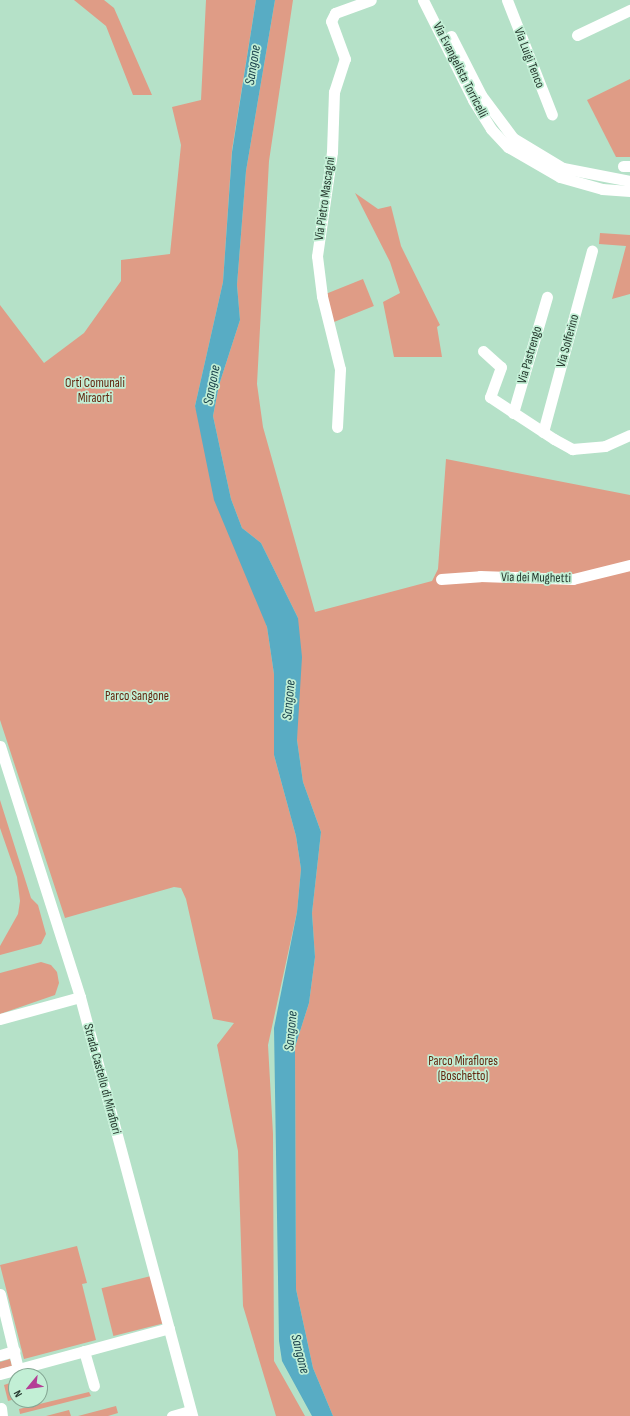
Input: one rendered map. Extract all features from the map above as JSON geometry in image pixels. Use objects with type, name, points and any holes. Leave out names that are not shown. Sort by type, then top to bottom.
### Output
[{"type":"street","name":"Via Pietro Mascagni","points":[[337,427],[340,369],[322,296],[317,256],[332,152],[334,92],[345,59],[331,21],[335,13],[370,0]]},
{"type":"street","name":"Via Evangelista Torricelli","points":[[423,0],[473,100],[491,128],[508,147],[560,177],[602,189],[630,191]]},
{"type":"street","name":"Via Evangelista Torricelli","points":[[431,0],[481,95],[513,138],[563,168],[630,181]]},
{"type":"street","name":"Via Luigi Tenco","points":[[507,0],[552,115]]},
{"type":"street","points":[[577,35],[630,10]]},
{"type":"street","name":"Via Solferino","points":[[543,432],[592,250]]},
{"type":"street","name":"Via Pastrengo","points":[[513,413],[547,297]]},
{"type":"street","points":[[483,351],[501,367],[490,397],[572,449],[605,446],[630,435]]},
{"type":"street","name":"Via dei Mughetti","points":[[441,579],[573,579],[630,565]]},
{"type":"street","name":"Strada Castello di Mirafiori","points":[[0,746],[79,994],[191,1413]]},
{"type":"street","points":[[0,1019],[79,994]]},
{"type":"street","points":[[0,1294],[18,1368]]},
{"type":"street","points":[[22,1368],[169,1328]]},
{"type":"street","points":[[0,1355],[14,1351]]},
{"type":"street","points":[[84,1351],[94,1386]]},
{"type":"street","points":[[172,1416],[191,1413]]},
{"type":"green space","points":[[74,0],[104,0],[114,8],[152,95],[133,95],[106,26]]},
{"type":"green space","name":"Parco Sangone","points":[[206,0],[256,0],[232,150],[223,282],[195,406],[267,627],[274,674],[274,755],[296,836],[301,869],[297,912],[268,1045],[273,1134],[274,1361],[305,1416],[276,1416],[243,1306],[238,1151],[217,1045],[234,1023],[213,1019],[186,899],[181,888],[174,887],[65,918],[0,720],[0,305],[44,363],[84,333],[121,281],[121,260],[170,254],[181,145],[172,107],[201,100]]},
{"type":"green space","name":"Parco Miraflores (Boschetto)","points":[[275,0],[293,0],[269,161],[257,384],[263,427],[315,612],[432,581],[438,569],[446,459],[630,495],[630,1416],[333,1416],[313,1368],[296,1289],[295,1047],[309,1003],[315,957],[312,913],[321,832],[303,782],[297,740],[298,618],[261,543],[242,528],[231,499],[213,416],[219,385],[240,320],[237,285],[246,171]]},
{"type":"green space","points":[[630,79],[630,157],[616,157],[587,100]]},
{"type":"green space","points":[[355,193],[378,209],[391,206],[401,246],[440,325],[437,327],[442,357],[394,357],[383,302],[400,293],[390,262]]},
{"type":"green space","points":[[600,233],[630,235],[630,294],[612,299],[626,246],[599,244]]},
{"type":"green space","points":[[363,279],[374,306],[334,322],[323,295]]},
{"type":"green space","points":[[0,800],[31,898],[38,905],[46,934],[41,944],[0,955],[0,946],[18,914],[20,901],[17,877],[0,828]]},
{"type":"green space","points":[[41,962],[51,965],[57,972],[59,983],[55,995],[0,1014],[0,973]]},
{"type":"green space","points":[[77,1246],[87,1283],[82,1284],[96,1340],[24,1359],[0,1265]]},
{"type":"green space","points":[[151,1276],[163,1324],[113,1336],[102,1288]]},
{"type":"green space","points":[[10,1359],[12,1366],[0,1369],[0,1362]]},
{"type":"green space","points":[[8,1384],[8,1401],[4,1385]]},
{"type":"green space","points":[[89,1392],[91,1396],[48,1407],[48,1402]]},
{"type":"green space","points":[[116,1406],[118,1413],[108,1416],[78,1416]]},
{"type":"green space","points":[[23,1408],[44,1408],[20,1414],[19,1409]]},
{"type":"green space","points":[[69,1410],[71,1416],[46,1416]]},
{"type":"water","name":"Sangone","points":[[256,0],[275,0],[246,171],[237,285],[240,320],[219,385],[213,416],[231,499],[242,528],[261,543],[298,618],[302,657],[297,740],[303,782],[321,832],[312,913],[315,957],[309,1003],[295,1047],[296,1289],[313,1368],[333,1416],[312,1416],[282,1361],[279,1341],[274,1028],[297,912],[301,869],[296,836],[274,755],[274,674],[267,627],[214,500],[195,406],[223,282],[232,152]]},
{"type":"park label","name":"Orti Comunali Miraorti","points":[[95,392]]}]
